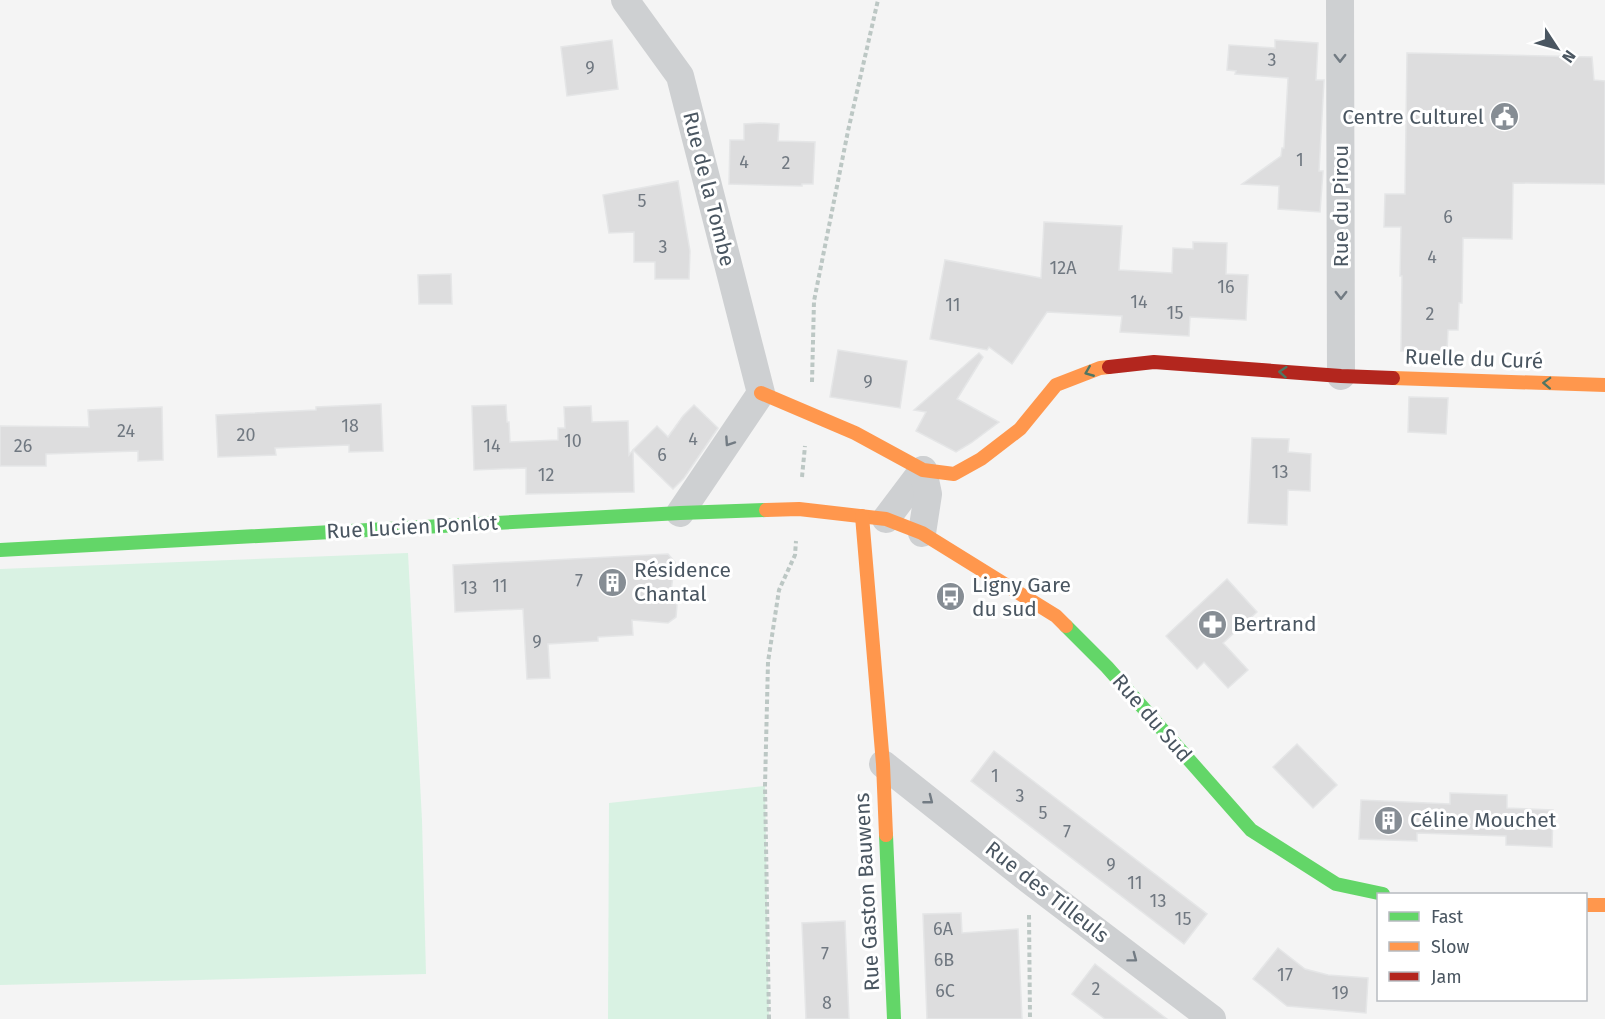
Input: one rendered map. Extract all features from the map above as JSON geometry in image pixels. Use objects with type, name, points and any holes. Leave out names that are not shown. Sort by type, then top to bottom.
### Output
[{"type":"main road","points":[[761,393],[855,433],[923,470],[954,474],[981,459],[1020,429],[1056,385],[1100,368],[1154,362],[1341,376]]},
{"type":"main road","name":"Ruelle du Curé","points":[[1341,376],[1605,385]]},
{"type":"main road","name":"Rue du Sud","points":[[680,513],[799,509],[874,518],[922,533],[1056,616],[1107,667],[1251,830],[1336,884],[1378,893]]},
{"type":"main road","name":"Rue Lucien Ponlot","points":[[0,550],[680,513]]},
{"type":"main road","points":[[874,518],[883,764]]},
{"type":"main road","name":"Rue Gaston Bauwens","points":[[883,764],[894,1019]]},
{"type":"main road","points":[[1587,905],[1605,905]]},
{"type":"street","name":"Rue de la Tombe","points":[[625,0],[680,76],[761,393]]},
{"type":"street","name":"Rue du Pirou","points":[[1340,0],[1341,376]]},
{"type":"street","points":[[680,513],[761,393]]},
{"type":"street","points":[[874,518],[923,470]]},
{"type":"street","points":[[922,533],[928,494],[923,470]]},
{"type":"street","name":"Rue des Tilleuls","points":[[883,764],[1028,879],[1212,1019]]},
{"type":"path","points":[[769,1019],[765,786],[768,662],[779,590],[795,555],[812,383],[814,301],[878,0]]},
{"type":"path","points":[[1028,879],[1030,1019]]},
{"type":"green space","points":[[408,553],[422,820],[426,974],[0,985],[0,569]]},
{"type":"green space","points":[[765,786],[769,1019],[608,1019],[609,803]]},
{"type":"building","points":[[612,40],[618,89],[567,96],[561,47]]},
{"type":"building","points":[[1275,40],[1318,43],[1316,80],[1324,80],[1319,171],[1323,171],[1320,212],[1278,209],[1279,186],[1242,184],[1281,156],[1282,148],[1284,148],[1288,78],[1235,74],[1236,71],[1227,70],[1229,45],[1275,48]]},
{"type":"building","name":"Centre Culturel","points":[[1407,53],[1592,57],[1594,80],[1605,81],[1605,184],[1513,183],[1512,239],[1463,238],[1462,303],[1459,303],[1458,330],[1448,330],[1447,351],[1401,351],[1401,227],[1384,227],[1385,194],[1405,194]]},
{"type":"building","points":[[744,124],[779,124],[778,141],[815,142],[813,184],[802,184],[802,186],[729,184],[730,140],[744,140]]},
{"type":"building","points":[[678,181],[690,251],[689,279],[655,279],[655,262],[634,262],[634,232],[609,233],[603,195]]},
{"type":"building","points":[[1044,222],[1122,226],[1119,270],[1172,273],[1173,248],[1193,249],[1193,242],[1227,243],[1226,274],[1248,275],[1246,320],[1190,317],[1189,336],[1120,332],[1122,316],[1047,312],[1012,364],[989,347],[987,350],[930,339],[945,260],[1041,278]]},
{"type":"building","points":[[451,274],[452,304],[419,304],[418,275]]},
{"type":"building","points":[[838,350],[907,361],[900,408],[830,397]]},
{"type":"building","points":[[979,353],[983,357],[957,399],[999,422],[956,452],[916,431],[926,412],[914,410]]},
{"type":"building","points":[[1409,397],[1448,398],[1446,434],[1408,432]]},
{"type":"building","points":[[381,404],[383,451],[349,452],[349,445],[275,448],[276,455],[218,457],[216,415]]},
{"type":"building","points":[[506,405],[510,442],[558,440],[558,428],[565,428],[564,407],[591,406],[592,422],[628,421],[629,455],[633,450],[634,492],[526,494],[526,468],[474,470],[472,406]]},
{"type":"building","points":[[694,405],[718,428],[684,478],[673,489],[633,450],[657,426],[668,437]]},
{"type":"building","points":[[162,407],[163,460],[138,461],[138,451],[46,454],[46,466],[0,466],[0,426],[89,427],[88,410]]},
{"type":"building","points":[[1252,438],[1289,439],[1288,452],[1311,454],[1310,491],[1288,490],[1287,525],[1248,523]]},
{"type":"building","points":[[668,554],[675,562],[670,598],[677,605],[676,617],[668,623],[632,620],[633,635],[598,637],[598,641],[548,644],[550,678],[527,679],[523,609],[455,612],[453,565]]},
{"type":"building","name":"Bertrand","points":[[1227,579],[1257,612],[1223,643],[1248,670],[1228,688],[1204,662],[1197,669],[1166,636]]},
{"type":"building","points":[[1297,744],[1337,785],[1313,808],[1273,767]]},
{"type":"building","points":[[994,751],[1207,914],[1184,944],[971,781]]},
{"type":"building","points":[[1450,793],[1507,795],[1507,808],[1553,810],[1552,847],[1506,845],[1506,836],[1417,833],[1417,841],[1359,839],[1361,800],[1450,804]]},
{"type":"building","points":[[961,913],[962,933],[1018,929],[1022,1019],[927,1019],[923,914]]},
{"type":"building","points":[[845,921],[849,1019],[806,1019],[802,923]]},
{"type":"building","points":[[1278,948],[1305,969],[1328,975],[1368,978],[1366,1013],[1287,1006],[1253,979]]},
{"type":"building","points":[[1095,964],[1167,1019],[1105,1019],[1072,994]]},
{"type":"traffic: fast","points":[[0,550],[766,510]]},
{"type":"traffic: fast","points":[[1066,626],[1107,667],[1251,830],[1336,884],[1378,893]]},
{"type":"traffic: fast","points":[[886,835],[894,1019]]},
{"type":"traffic: slow","points":[[761,393],[855,433],[923,470],[954,474],[981,459],[1020,429],[1056,385],[1100,368],[1109,367]]},
{"type":"traffic: slow","points":[[1393,378],[1605,385]]},
{"type":"traffic: slow","points":[[766,510],[799,509],[886,519],[922,533],[1056,616],[1066,626]]},
{"type":"traffic: slow","points":[[862,516],[883,764],[886,835]]},
{"type":"traffic: slow","points":[[1587,905],[1605,905]]},
{"type":"traffic: jam","points":[[1109,367],[1154,362],[1393,378]]},
{"type":"place","name":"Centre Culturel","points":[[1505,117]]},
{"type":"place","name":"Résidence Chantal","points":[[613,582]]},
{"type":"place","name":"Ligny Gare du sud","points":[[951,597]]},
{"type":"place","name":"Bertrand","points":[[1212,624]]},
{"type":"place","name":"Céline Mouchet","points":[[1389,820]]}]
